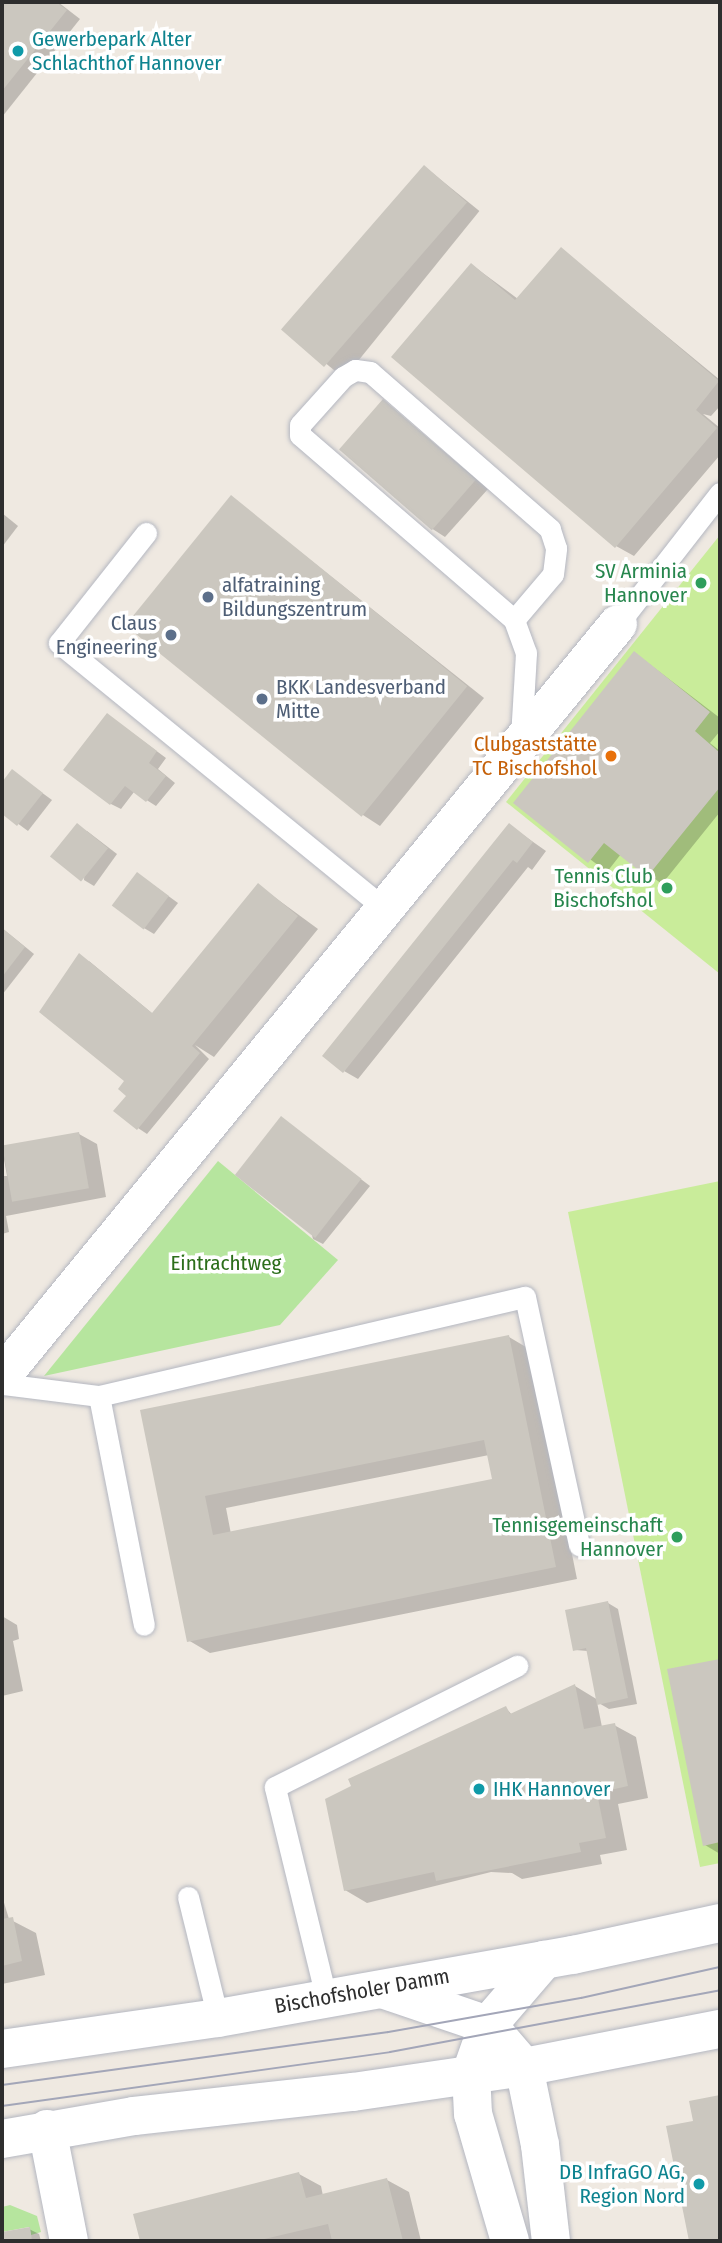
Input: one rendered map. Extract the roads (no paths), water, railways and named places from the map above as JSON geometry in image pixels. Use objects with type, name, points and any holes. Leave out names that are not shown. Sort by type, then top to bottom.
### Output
[{"type":"street","points":[[2,1376],[383,907],[618,624]]},
{"type":"street","name":"Bischofsholer Damm","points":[[2,2049],[218,2018],[377,1987],[544,1960],[720,1923]]},
{"type":"street","points":[[510,2241],[473,2114],[471,2073],[488,2025],[544,1960]]},
{"type":"street","points":[[377,1987],[488,2025],[524,2067],[540,2145],[551,2241]]},
{"type":"street","points":[[2,2139],[47,2129],[353,2092],[524,2067],[720,2029]]},
{"type":"street","points":[[47,2129],[69,2241]]},
{"type":"lane","points":[[514,620],[553,574],[556,548],[550,529],[370,372],[355,370],[343,377],[300,425],[300,435],[514,620],[527,663],[520,742]]},
{"type":"lane","points":[[618,624],[720,494]]},
{"type":"lane","points":[[146,533],[59,643],[383,907]]},
{"type":"lane","points":[[2,1384],[99,1396],[525,1297],[579,1545]]},
{"type":"lane","points":[[99,1396],[144,1625]]},
{"type":"lane","points":[[326,1997],[275,1787],[517,1666]]},
{"type":"lane","points":[[188,1898],[218,2018]]},
{"type":"tram line","points":[[2,2085],[388,2032],[581,1998],[720,1967]]},
{"type":"tram line","points":[[2,2106],[390,2052],[720,1990]]},
{"type":"place","name":"Gewerbepark Alter Schlachthof Hannover","points":[[18,51]]},
{"type":"place","name":"SV Arminia Hannover","points":[[701,583]]},
{"type":"place","name":"alfatraining Bildungszentrum","points":[[208,597]]},
{"type":"place","name":"Claus Engineering","points":[[171,635]]},
{"type":"place","name":"BKK Landesverband Mitte","points":[[262,699]]},
{"type":"place","name":"Clubgaststätte TC Bischofshol","points":[[611,756]]},
{"type":"place","name":"Tennis Club Bischofshol","points":[[667,888]]},
{"type":"place","name":"Tennisgemeinschaft Hannover","points":[[677,1537]]},
{"type":"place","name":"IHK Hannover","points":[[479,1789]]},
{"type":"place","name":"DB InfraGO AG, Region Nord","points":[[699,2184]]},
{"type":"park label","name":"Eintrachtweg","points":[[226,1263]]}]
